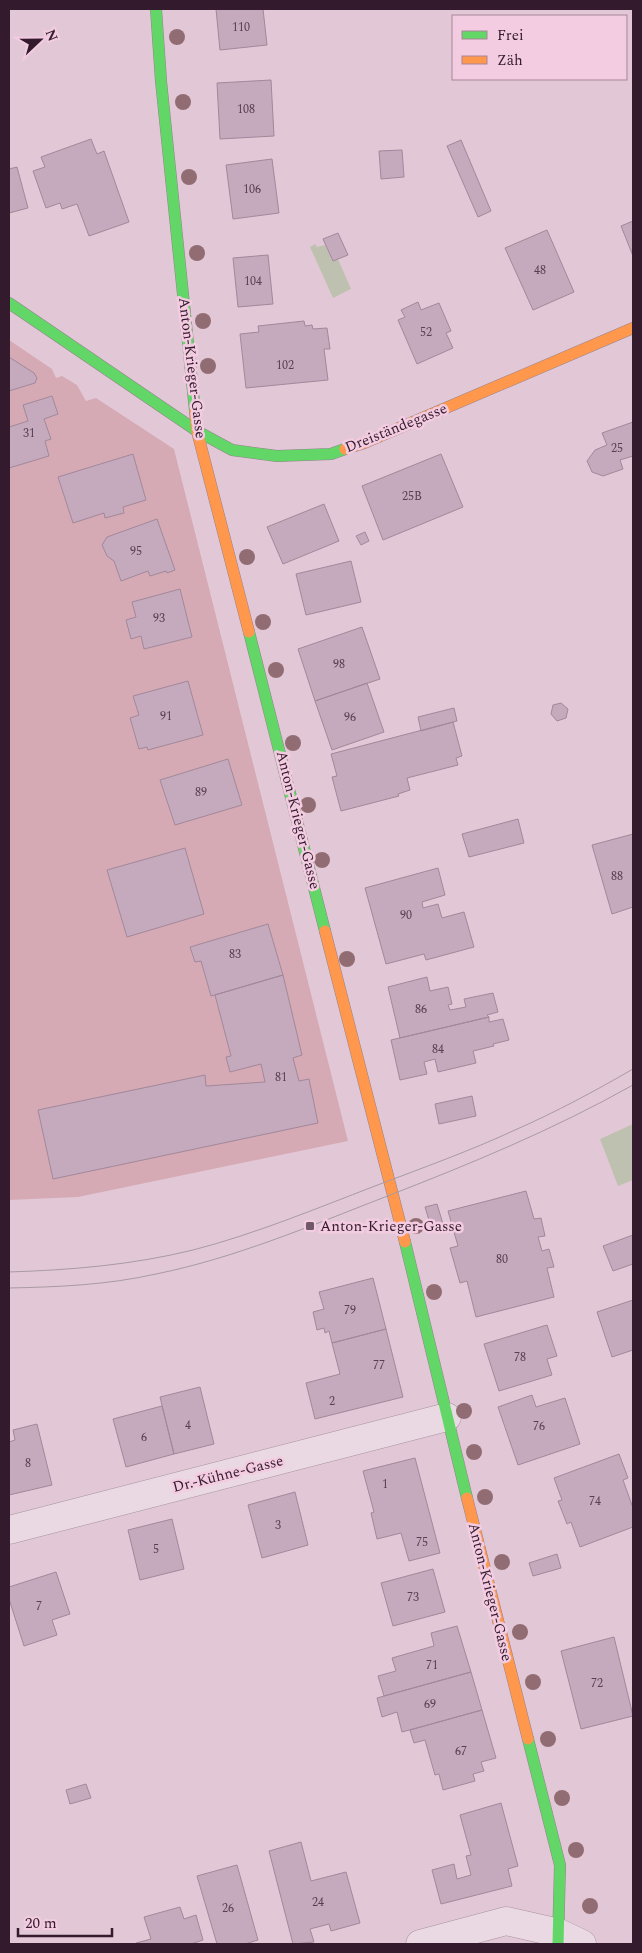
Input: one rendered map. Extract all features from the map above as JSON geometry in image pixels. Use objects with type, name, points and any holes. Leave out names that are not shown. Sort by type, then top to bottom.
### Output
[{"type":"street","name":"Anton-Krieger-Gasse","points":[[156,9],[161,81],[197,431],[386,1166],[446,1418],[560,1865],[566,1940]]},
{"type":"street","name":"Dreiständegasse","points":[[9,303],[197,431],[232,450],[277,456],[331,454],[364,443],[633,328]]},
{"type":"street","name":"Dr.-Kühne-Gasse","points":[[9,1530],[446,1418]]},
{"type":"street","points":[[420,1944],[506,1921],[566,1940]]},
{"type":"shaded area","points":[[315,244],[317,247],[325,245],[333,261],[338,259],[351,289],[333,298],[310,247]]},
{"type":"shaded area","points":[[9,340],[52,369],[56,378],[62,376],[77,385],[86,401],[96,398],[174,449],[348,1141],[78,1197],[9,1200]]},
{"type":"shaded area","points":[[633,1124],[633,1180],[618,1186],[600,1139]]},
{"type":"building","points":[[216,9],[263,9],[267,45],[220,50]]},
{"type":"building","points":[[271,80],[274,136],[220,139],[217,83]]},
{"type":"building","points":[[91,139],[97,154],[104,151],[129,222],[89,236],[77,204],[62,209],[60,203],[46,208],[33,171],[45,167],[41,157]]},
{"type":"building","points":[[461,140],[491,211],[478,217],[447,146]]},
{"type":"building","points":[[402,150],[404,177],[381,179],[379,151]]},
{"type":"building","points":[[272,159],[279,213],[233,219],[226,165]]},
{"type":"building","points":[[17,167],[28,208],[9,213],[9,169]]},
{"type":"building","points":[[633,221],[633,256],[621,226]]},
{"type":"building","points":[[547,230],[574,292],[533,310],[505,248]]},
{"type":"building","points":[[338,233],[348,255],[333,261],[323,239]]},
{"type":"building","points":[[268,255],[273,304],[238,307],[233,258]]},
{"type":"building","points":[[418,302],[421,310],[439,303],[451,331],[446,333],[453,348],[417,364],[398,320],[405,317],[401,310]]},
{"type":"building","points":[[304,321],[305,326],[312,325],[313,329],[327,328],[330,349],[324,349],[328,380],[246,388],[240,334],[259,332],[258,326]]},
{"type":"building","points":[[9,357],[34,373],[37,378],[35,383],[9,391]]},
{"type":"building","points":[[52,396],[58,414],[44,419],[51,439],[45,441],[49,456],[9,468],[9,427],[28,421],[23,405]]},
{"type":"building","points":[[633,422],[633,456],[620,460],[623,469],[603,476],[592,472],[587,461],[595,450],[607,445],[602,433]]},
{"type":"building","points":[[133,454],[146,500],[123,507],[124,513],[105,518],[104,513],[73,523],[58,477]]},
{"type":"building","points":[[441,454],[463,507],[383,540],[362,486]]},
{"type":"building","points":[[324,504],[339,541],[283,564],[267,527]]},
{"type":"building","points":[[157,519],[175,570],[150,576],[148,571],[121,581],[114,561],[107,556],[102,545],[107,537]]},
{"type":"building","points":[[365,532],[369,541],[361,545],[356,536]]},
{"type":"building","points":[[351,561],[361,602],[306,615],[296,574]]},
{"type":"building","points":[[180,589],[192,637],[144,649],[141,636],[131,639],[126,620],[136,617],[132,602]]},
{"type":"building","points":[[362,627],[380,679],[315,701],[298,649]]},
{"type":"building","points":[[188,681],[203,735],[148,750],[147,747],[139,749],[130,718],[139,715],[133,696]]},
{"type":"building","points":[[367,683],[384,732],[332,750],[315,701]]},
{"type":"building","points":[[561,703],[568,709],[566,718],[557,721],[551,714],[553,705]]},
{"type":"building","points":[[454,708],[457,721],[421,731],[418,717]]},
{"type":"building","points":[[453,722],[462,756],[456,758],[458,765],[407,778],[410,790],[398,794],[399,796],[341,811],[332,777],[337,776],[331,754]]},
{"type":"building","points":[[228,759],[242,805],[175,825],[160,780]]},
{"type":"building","points":[[518,819],[524,843],[469,857],[462,834]]},
{"type":"building","points":[[633,834],[633,907],[612,914],[592,845]]},
{"type":"building","points":[[185,848],[204,914],[127,937],[107,870]]},
{"type":"building","points":[[438,868],[445,895],[422,902],[423,908],[438,904],[442,918],[464,912],[474,947],[426,960],[424,954],[386,964],[365,888]]},
{"type":"building","points":[[268,924],[283,975],[211,996],[201,961],[195,962],[190,947]]},
{"type":"building","points":[[283,975],[302,1055],[293,1058],[299,1081],[309,1079],[318,1123],[53,1179],[38,1110],[205,1075],[206,1086],[265,1082],[261,1064],[230,1072],[226,1057],[231,1056],[215,995]]},
{"type":"building","points":[[427,977],[430,991],[448,987],[452,1004],[448,1005],[450,1010],[466,1007],[464,999],[493,993],[498,1012],[487,1015],[489,1017],[400,1038],[388,987]]},
{"type":"building","points":[[489,1017],[489,1022],[503,1019],[509,1040],[473,1051],[476,1063],[438,1072],[435,1059],[424,1062],[427,1074],[400,1080],[391,1040]]},
{"type":"building","points":[[472,1096],[476,1116],[439,1124],[435,1104]]},
{"type":"building","points":[[526,1191],[534,1219],[541,1218],[545,1236],[538,1237],[542,1251],[549,1249],[554,1267],[547,1268],[554,1297],[476,1317],[467,1281],[460,1283],[450,1248],[458,1246],[448,1211]]},
{"type":"building","points":[[437,1204],[443,1224],[431,1227],[425,1207]]},
{"type":"building","points":[[633,1235],[633,1264],[613,1271],[603,1246]]},
{"type":"building","points":[[373,1278],[386,1329],[332,1343],[329,1331],[325,1333],[324,1328],[317,1330],[313,1312],[324,1309],[319,1292]]},
{"type":"building","points":[[633,1300],[633,1350],[612,1357],[597,1312]]},
{"type":"building","points":[[547,1325],[557,1356],[547,1359],[552,1375],[499,1391],[484,1344]]},
{"type":"building","points":[[386,1329],[403,1397],[315,1419],[306,1383],[340,1374],[332,1343]]},
{"type":"building","points":[[200,1387],[214,1444],[174,1454],[160,1397]]},
{"type":"building","points":[[532,1395],[536,1407],[565,1398],[580,1444],[518,1465],[498,1407]]},
{"type":"building","points":[[162,1406],[174,1454],[126,1467],[113,1419]]},
{"type":"building","points":[[37,1424],[52,1485],[9,1495],[9,1442],[15,1440],[13,1430]]},
{"type":"building","points":[[619,1454],[628,1478],[623,1480],[633,1508],[633,1527],[580,1547],[571,1522],[567,1524],[558,1501],[562,1500],[554,1478]]},
{"type":"building","points":[[415,1458],[440,1553],[409,1561],[401,1533],[377,1539],[371,1513],[374,1512],[363,1471]]},
{"type":"building","points":[[295,1492],[308,1545],[262,1558],[248,1505]]},
{"type":"building","points":[[172,1519],[184,1569],[140,1580],[128,1530]]},
{"type":"building","points":[[557,1554],[561,1568],[533,1576],[529,1563]]},
{"type":"building","points":[[433,1569],[445,1612],[393,1626],[381,1583]]},
{"type":"building","points":[[56,1572],[70,1614],[52,1620],[57,1635],[24,1646],[9,1599],[9,1587]]},
{"type":"building","points":[[457,1626],[471,1672],[384,1696],[378,1676],[396,1671],[392,1658],[434,1646],[431,1633]]},
{"type":"building","points":[[614,1637],[633,1716],[581,1729],[561,1651]]},
{"type":"building","points":[[471,1672],[482,1710],[402,1732],[397,1712],[382,1717],[377,1698]]},
{"type":"building","points":[[482,1710],[496,1758],[481,1762],[484,1771],[473,1774],[475,1781],[443,1790],[439,1774],[435,1775],[425,1740],[414,1743],[410,1730]]},
{"type":"building","points":[[86,1784],[91,1798],[70,1804],[66,1790]]},
{"type":"building","points":[[501,1803],[518,1866],[508,1869],[512,1886],[441,1904],[432,1870],[454,1864],[457,1879],[471,1875],[466,1856],[471,1855],[460,1815]]},
{"type":"building","points":[[301,1842],[311,1881],[346,1872],[360,1923],[331,1931],[329,1924],[310,1929],[314,1942],[293,1944],[269,1851]]},
{"type":"building","points":[[237,1865],[258,1940],[245,1944],[217,1944],[197,1876]]},
{"type":"building","points":[[180,1907],[184,1919],[196,1915],[203,1940],[191,1944],[136,1943],[151,1939],[144,1917]]},
{"type":"tram line","points":[[9,1272],[55,1270],[124,1263],[193,1250],[262,1229],[481,1145],[560,1109],[633,1069]]},
{"type":"tram line","points":[[9,1288],[119,1281],[185,1267],[243,1250],[329,1219],[480,1159],[542,1132],[633,1085]]},
{"type":"traffic: fast","points":[[156,9],[161,81],[195,411]]},
{"type":"traffic: fast","points":[[9,303],[197,431],[232,450],[277,456],[331,454],[345,449]]},
{"type":"traffic: fast","points":[[249,632],[325,931]]},
{"type":"traffic: fast","points":[[405,1242],[467,1498]]},
{"type":"traffic: fast","points":[[528,1739],[560,1865],[558,1944]]},
{"type":"traffic: slow","points":[[345,449],[364,443],[633,328]]},
{"type":"traffic: slow","points":[[195,411],[197,431],[249,632]]},
{"type":"traffic: slow","points":[[325,931],[405,1242]]},
{"type":"traffic: slow","points":[[467,1498],[528,1739]]},
{"type":"place","name":"Anton-Krieger-Gasse","points":[[310,1226]]}]
